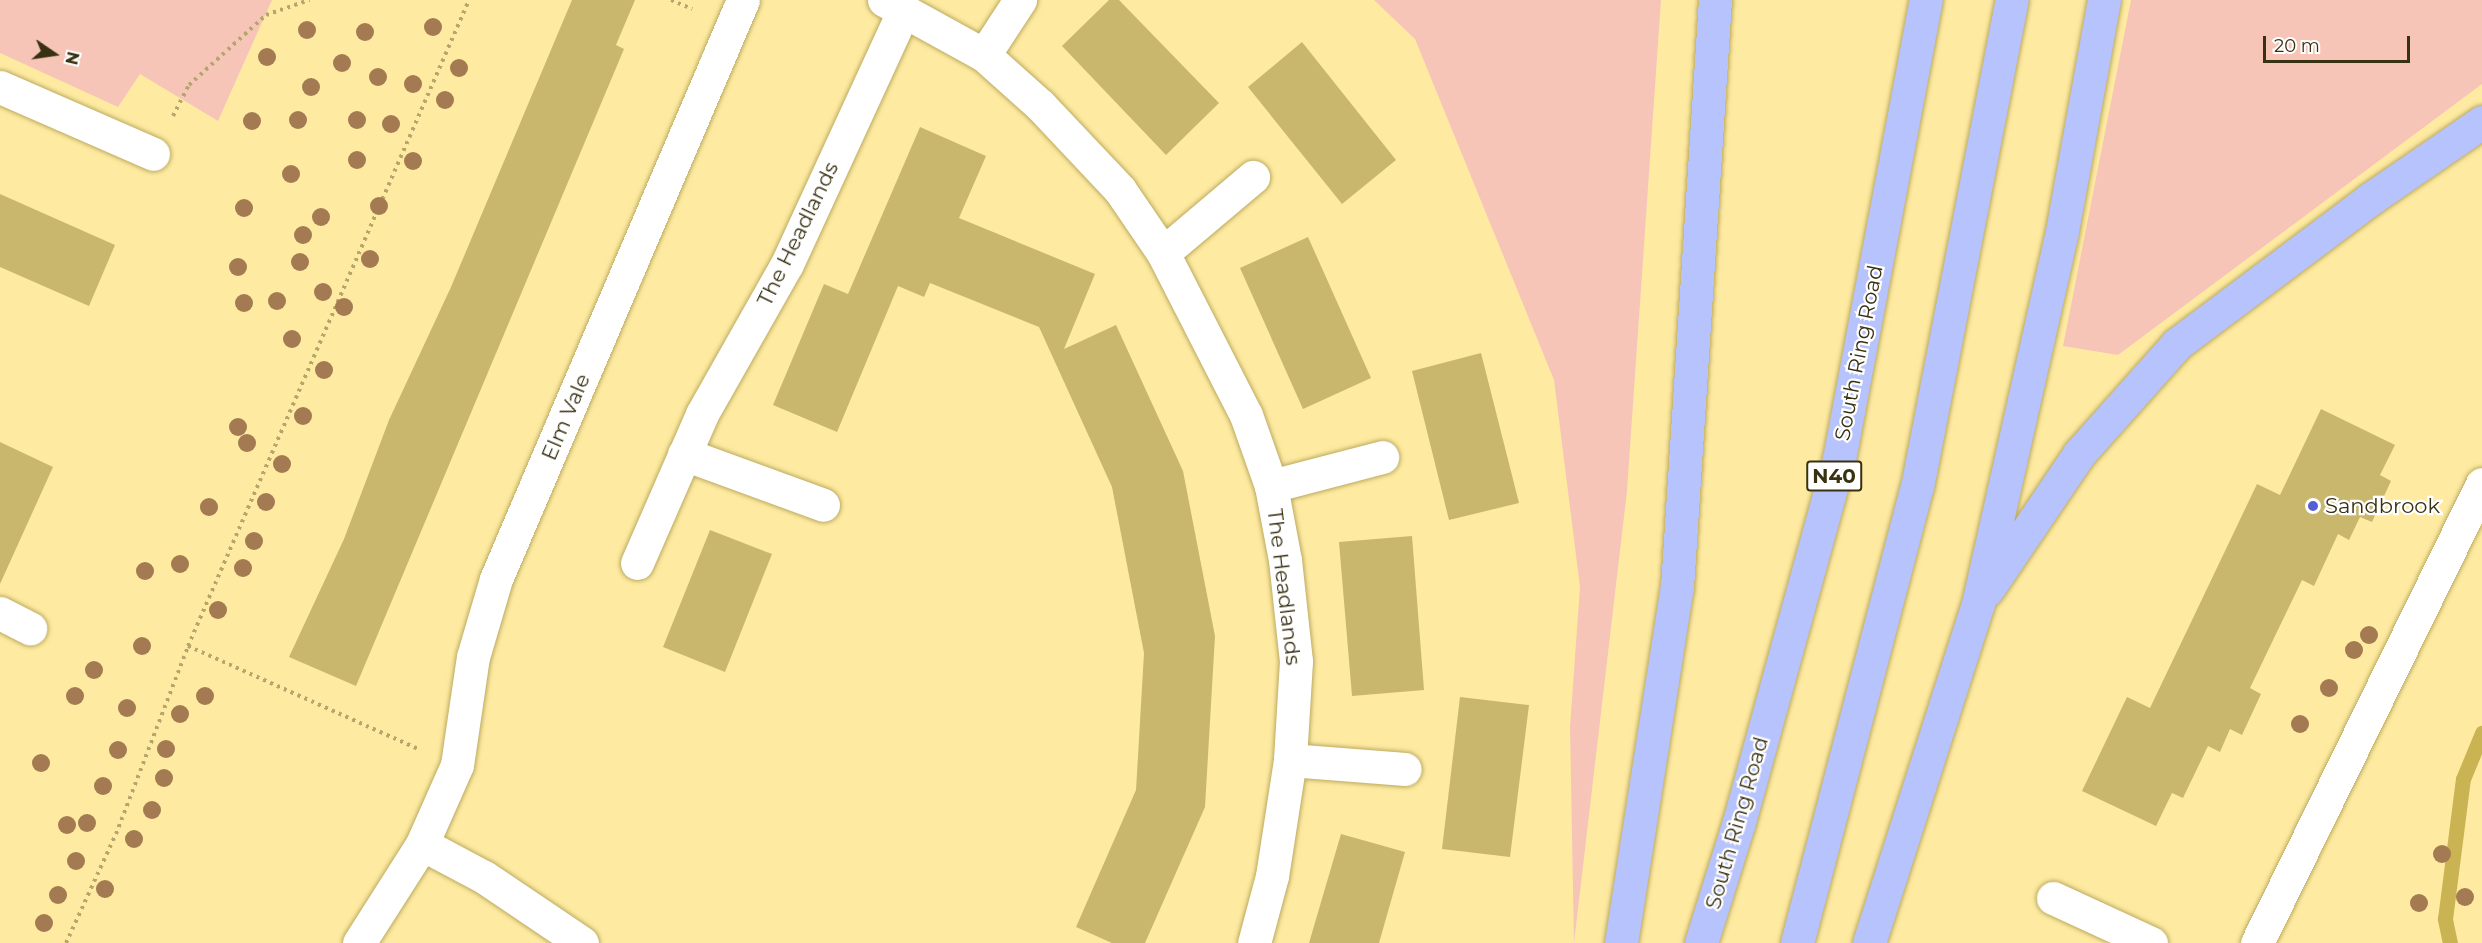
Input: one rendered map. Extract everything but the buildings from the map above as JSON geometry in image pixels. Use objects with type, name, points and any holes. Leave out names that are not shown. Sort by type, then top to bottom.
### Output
[{"type":"highway","points":[[1621,943],[1677,587],[1715,0]]},
{"type":"highway","name":"South Ring Road","points":[[1701,943],[1739,822],[1839,459],[1926,0]]},
{"type":"highway","points":[[1797,943],[1917,487],[2012,0]]},
{"type":"highway","points":[[1869,943],[1977,604],[2062,231],[2104,0]]},
{"type":"highway","points":[[1977,604],[2079,454],[2177,344],[2370,199],[2482,122]]},
{"type":"street","name":"Elm Vale","points":[[359,943],[422,844],[457,765],[473,657],[496,579],[743,0]]},
{"type":"street","points":[[984,55],[1020,0]]},
{"type":"street","name":"The Headlands","points":[[637,563],[702,414],[787,264],[894,5],[984,55],[1040,105],[1120,190],[1163,253],[1246,415],[1271,486],[1285,560],[1296,661],[1290,760],[1272,876],[1254,943]]},
{"type":"street","points":[[0,87],[153,154]]},
{"type":"street","points":[[1163,253],[1253,177]]},
{"type":"street","points":[[684,454],[823,505]]},
{"type":"street","name":"The Headlands","points":[[1271,486],[1382,457]]},
{"type":"street","points":[[2257,943],[2482,484]]},
{"type":"street","points":[[0,613],[30,628]]},
{"type":"street","points":[[1290,760],[1404,769]]},
{"type":"street","points":[[422,844],[484,877],[582,943]]},
{"type":"street","points":[[2053,898],[2151,943]]},
{"type":"path","points":[[153,154],[189,85],[266,15],[309,0]]},
{"type":"path","points":[[66,943],[116,834],[188,646],[469,0]]},
{"type":"path","points":[[188,646],[457,765]]},
{"type":"shaded area","points":[[0,0],[272,0],[218,121],[140,74],[118,107],[0,53]]},
{"type":"shaded area","points":[[1374,0],[1661,0],[1627,491],[1574,943],[1570,727],[1580,587],[1554,380],[1415,39]]},
{"type":"shaded area","points":[[2131,0],[2482,0],[2482,84],[2118,355],[2063,346]]},
{"type":"waterway","points":[[2450,943],[2445,919],[2463,779],[2482,733]]},
{"type":"place","name":"Sandbrook","points":[[2313,506]]}]
